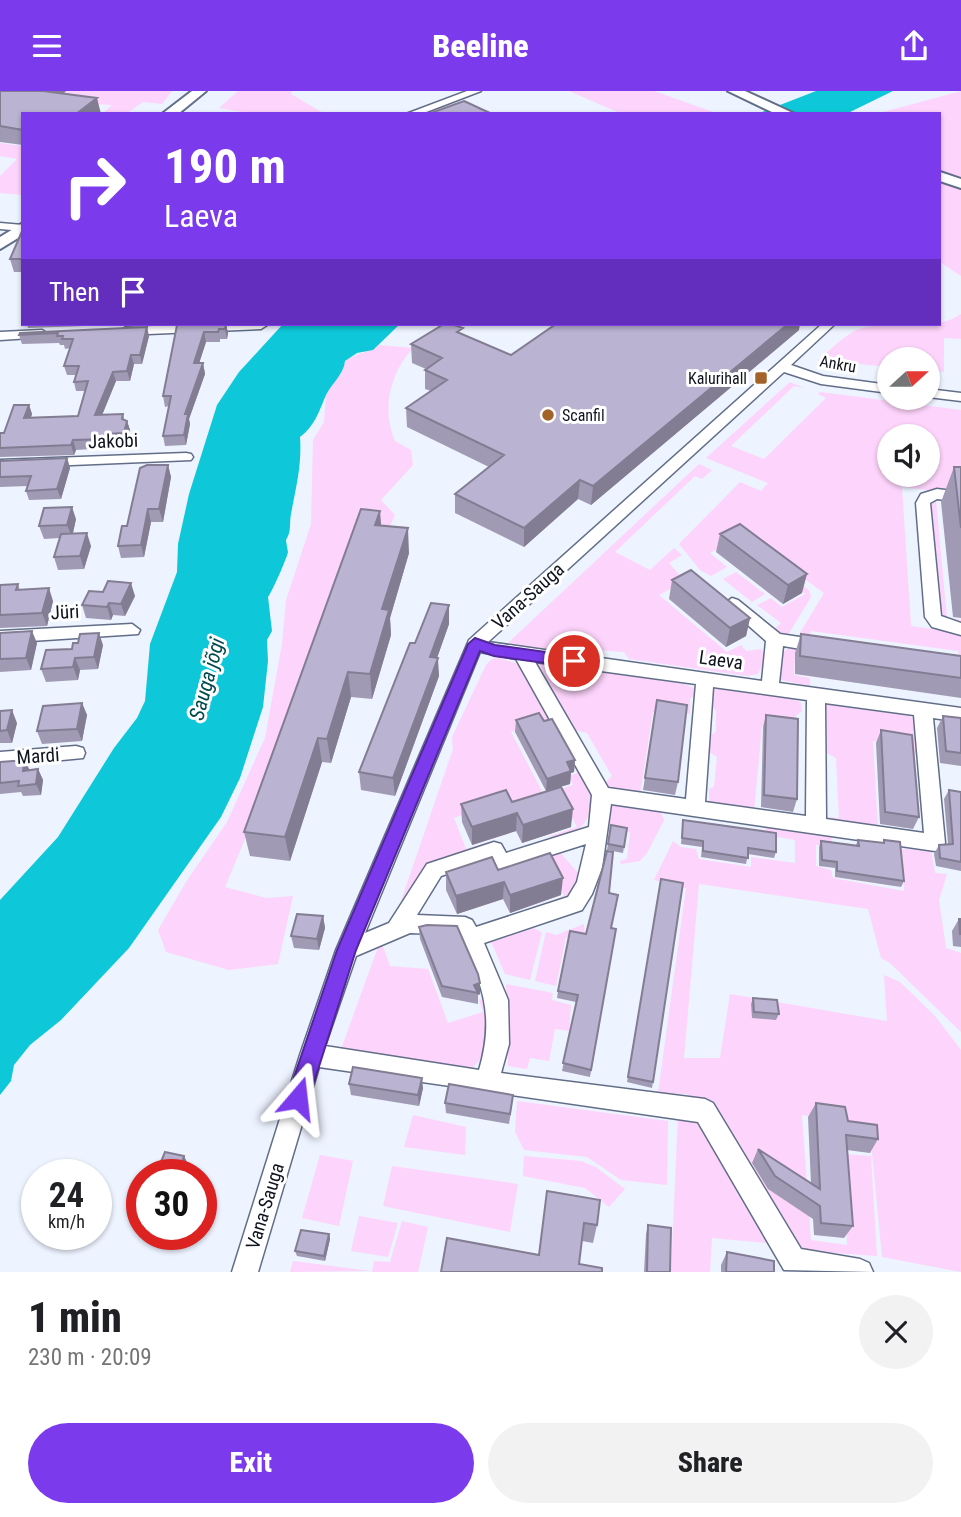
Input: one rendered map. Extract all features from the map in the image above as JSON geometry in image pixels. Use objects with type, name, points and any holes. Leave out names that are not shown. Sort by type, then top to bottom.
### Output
[{"type":"main road","points":[[734,91],[783,112]]},
{"type":"main road","points":[[170,112],[194,93]]},
{"type":"main road","points":[[941,176],[961,184]]},
{"type":"main road","points":[[0,244],[21,229]]},
{"type":"street","points":[[417,112],[476,91]]},
{"type":"street","points":[[0,226],[21,228]]},
{"type":"street","points":[[111,332],[240,326]]},
{"type":"street","name":"Vana-Sauga","points":[[245,1272],[311,1055],[347,950],[475,644],[827,326]]},
{"type":"street","points":[[0,336],[55,334]]},
{"type":"street","name":"Ankru","points":[[783,367],[821,380],[877,387]]},
{"type":"street","points":[[940,394],[961,397]]},
{"type":"street","name":"Jakobi","points":[[0,464],[186,457]]},
{"type":"street","points":[[961,497],[937,494],[926,497],[923,503],[933,617],[938,623],[961,629]]},
{"type":"street","points":[[721,595],[775,639],[830,648]]},
{"type":"street","name":"Jüri","points":[[0,636],[132,630]]},
{"type":"street","points":[[770,689],[775,639]]},
{"type":"street","name":"Laeva","points":[[475,644],[494,650],[961,715]]},
{"type":"street","points":[[471,938],[575,904],[582,897],[592,866],[602,795],[522,654]]},
{"type":"street","points":[[695,808],[705,679]]},
{"type":"street","points":[[816,695],[816,826]]},
{"type":"street","points":[[602,795],[935,843],[923,710]]},
{"type":"street","name":"Mardi","points":[[0,759],[76,753]]},
{"type":"street","points":[[396,930],[434,870],[494,850],[501,863],[597,832]]},
{"type":"street","points":[[347,950],[409,925],[465,926],[496,1000],[498,1044],[487,1083]]},
{"type":"street","points":[[311,1055],[487,1083],[705,1111],[793,1261],[860,1272]]},
{"type":"shaded area","points":[[20,91],[172,91],[162,104],[143,102],[129,112],[104,112],[112,105],[0,98]]},
{"type":"shaded area","points":[[238,91],[292,91],[291,94],[322,112],[243,112],[219,108]]},
{"type":"shaded area","points":[[569,91],[654,91],[713,112],[617,112]]},
{"type":"shaded area","points":[[961,91],[961,276],[941,263],[941,112],[883,112]]},
{"type":"shaded area","points":[[0,143],[21,146],[21,195],[0,193],[0,176],[17,159],[0,156]]},
{"type":"shaded area","points":[[961,314],[961,339],[944,338],[944,372],[940,372],[940,347],[877,347],[877,366],[818,360],[845,337],[862,328],[941,326],[941,322]]},
{"type":"shaded area","points":[[379,345],[413,348],[394,380],[388,404],[395,441],[411,450],[413,465],[381,500],[395,515],[258,808],[225,887],[266,898],[293,896],[278,964],[229,970],[166,952],[158,930],[186,882],[227,822],[265,738],[282,644],[286,600],[311,524],[313,440],[324,422],[326,394],[343,369],[345,361]]},
{"type":"shaded area","points":[[790,382],[804,388],[794,386],[731,446],[764,459],[826,398],[818,394],[820,392],[877,399],[877,410],[940,410],[940,407],[961,410],[961,494],[902,487],[911,626],[961,633],[961,663],[958,651],[811,631],[808,639],[797,638],[824,593],[763,549],[736,539],[710,553],[727,567],[711,576],[700,570],[679,544],[740,482],[761,491],[768,483],[706,458]]},
{"type":"shaded area","points":[[699,464],[712,470],[702,479],[695,476],[615,552],[650,570],[674,548],[682,555],[669,563],[685,581],[659,595],[727,652],[741,645],[746,651],[761,649],[766,657],[758,674],[747,676],[629,659],[624,652],[597,650],[587,655],[513,646],[509,642]]},
{"type":"shaded area","points":[[931,497],[961,503],[936,500],[947,618],[961,620],[961,625],[940,618],[929,500]]},
{"type":"shaded area","points":[[736,572],[765,594],[752,602],[723,579]]},
{"type":"shaded area","points":[[799,583],[809,590],[811,597],[788,635],[773,630],[781,623],[757,605],[771,598],[782,607],[805,594],[795,585]]},
{"type":"shaded area","points":[[793,646],[811,654],[795,653],[794,675],[810,678],[810,686],[781,680],[779,660],[784,652]]},
{"type":"shaded area","points":[[499,658],[521,665],[562,733],[544,722],[511,732],[544,795],[573,785],[569,776],[577,773],[573,764],[578,762],[594,798],[588,817],[576,831],[551,839],[550,836],[577,827],[563,801],[513,817],[504,801],[454,818],[466,849],[489,842],[491,845],[433,866],[407,900],[401,901],[453,749],[452,737],[486,665],[492,659]]},
{"type":"shaded area","points":[[537,662],[684,684],[694,688],[695,695],[690,699],[690,714],[653,712],[640,794],[608,789],[603,785],[612,776],[587,733],[569,729],[533,665]]},
{"type":"shaded area","points":[[714,689],[792,698],[801,703],[802,711],[796,716],[794,729],[762,726],[754,812],[709,805],[709,789],[714,787],[717,757],[706,750],[706,738],[716,732],[716,711],[709,703]]},
{"type":"shaded area","points":[[827,703],[910,716],[918,725],[920,755],[911,755],[908,746],[873,741],[878,830],[825,821],[824,817],[839,818],[836,758],[821,750],[821,706]]},
{"type":"shaded area","points":[[610,802],[659,808],[664,820],[640,861],[621,864],[620,861],[627,859],[630,832],[603,827]]},
{"type":"shaded area","points":[[766,824],[831,834],[832,846],[816,845],[816,866],[831,870],[833,878],[904,891],[902,849],[931,850],[935,873],[947,874],[939,900],[946,948],[961,953],[961,1032],[890,963],[881,958],[868,909],[699,884],[684,1058],[720,1058],[730,994],[887,1021],[884,975],[900,982],[935,1016],[961,1050],[961,1272],[882,1257],[870,1133],[840,1120],[802,1115],[811,1240],[847,1245],[844,1154],[871,1156],[877,1256],[807,1251],[787,1236],[714,1113],[687,1094],[658,1093],[686,888],[654,880],[673,841],[681,847],[696,849],[699,859],[751,867],[751,857],[795,863],[795,840],[765,835]]},
{"type":"shaded area","points":[[556,848],[580,875],[578,893],[544,909],[542,905],[564,896],[550,868],[499,886]]},
{"type":"shaded area","points":[[584,924],[585,938],[566,937],[556,986],[535,981],[546,932],[556,935]]},
{"type":"shaded area","points":[[526,925],[542,932],[530,980],[505,974],[490,939]]},
{"type":"shaded area","points":[[382,944],[390,966],[428,969],[448,1023],[483,1012],[479,1000],[486,998],[489,1028],[487,1046],[484,1054],[470,1070],[340,1052],[378,947]]},
{"type":"shaded area","points":[[506,984],[553,993],[552,1000],[571,1005],[569,1031],[555,1029],[549,1061],[530,1058],[527,1069],[508,1066]]},
{"type":"shaded area","points":[[517,1101],[668,1121],[667,1185],[621,1180],[587,1157],[524,1150],[515,1132]]},
{"type":"shaded area","points":[[413,1115],[466,1127],[465,1155],[404,1147]]},
{"type":"shaded area","points":[[678,1115],[698,1116],[727,1166],[737,1193],[767,1236],[766,1243],[712,1238],[710,1272],[671,1272]]},
{"type":"shaded area","points":[[320,1155],[353,1161],[339,1226],[302,1218]]},
{"type":"shaded area","points":[[524,1156],[581,1161],[596,1167],[625,1189],[609,1207],[585,1188],[523,1176]]},
{"type":"shaded area","points":[[392,1166],[518,1184],[510,1232],[383,1206]]},
{"type":"shaded area","points":[[359,1216],[398,1223],[388,1257],[351,1251]]},
{"type":"shaded area","points":[[402,1221],[428,1227],[418,1272],[372,1272],[374,1261],[390,1262]]},
{"type":"shaded area","points":[[293,1261],[371,1271],[290,1272]]},
{"type":"water","points":[[816,91],[893,91],[850,112],[762,112]]},
{"type":"water","name":"Sauga jõgi","points":[[281,326],[398,326],[373,350],[357,353],[345,361],[313,423],[300,437],[298,476],[286,540],[288,552],[268,597],[272,631],[267,640],[268,661],[263,707],[240,778],[221,817],[129,948],[61,1020],[30,1045],[14,1065],[11,1081],[0,1095],[0,900],[58,837],[114,748],[137,718],[145,701],[150,644],[177,572],[178,544],[189,494],[217,405],[239,372]]},
{"type":"building","points":[[0,91],[43,91],[97,98],[79,112],[21,112],[21,130],[0,126]]},
{"type":"building","points":[[464,101],[488,112],[434,112]]},
{"type":"building","points":[[21,234],[21,259],[10,259]]},
{"type":"building","points":[[177,326],[226,326],[218,332],[204,332],[194,363],[203,363],[185,414],[188,414],[184,435],[163,436],[171,396],[163,396]]},
{"type":"building","name":"Scanfil","points":[[441,326],[463,328],[457,332],[511,355],[553,326],[786,326],[593,486],[580,480],[524,528],[455,494],[504,455],[406,408],[447,380],[425,370],[442,358],[411,344]]},
{"type":"building","points":[[147,327],[140,355],[131,355],[127,371],[113,372],[95,415],[123,414],[122,419],[127,421],[124,433],[107,434],[106,439],[73,440],[71,445],[0,448],[0,433],[4,433],[14,405],[29,405],[24,418],[78,416],[88,381],[74,382],[79,366],[64,366],[73,339],[62,339],[63,336],[57,336],[58,333],[19,335],[20,333]]},
{"type":"building","points":[[67,458],[57,489],[26,491],[31,476],[0,477],[0,461]]},
{"type":"building","points":[[147,465],[168,465],[159,509],[148,509],[141,545],[118,546],[122,526],[127,526],[140,468]]},
{"type":"building","points":[[954,467],[961,467],[961,528]]},
{"type":"building","points":[[72,507],[67,525],[39,526],[44,508]]},
{"type":"building","points":[[361,509],[380,511],[375,525],[408,528],[382,609],[389,610],[370,674],[348,672],[327,739],[318,738],[285,837],[244,832]]},
{"type":"building","points":[[740,524],[807,574],[788,585],[720,534]]},
{"type":"building","points":[[87,533],[80,556],[54,557],[61,534]]},
{"type":"building","points":[[691,570],[750,618],[730,628],[672,580]]},
{"type":"building","points":[[108,581],[131,583],[121,604],[109,603],[107,607],[82,605],[89,591],[103,592]]},
{"type":"building","points":[[18,584],[16,590],[49,588],[42,613],[0,615],[0,585]]},
{"type":"building","points":[[431,603],[449,605],[430,657],[438,658],[393,778],[359,772],[410,643],[415,643]]},
{"type":"building","points":[[32,631],[26,658],[0,659],[0,633]]},
{"type":"building","points":[[99,633],[94,657],[75,658],[73,667],[41,669],[46,650],[72,649],[73,643],[78,643],[80,634]]},
{"type":"building","points":[[801,634],[961,656],[961,678],[800,656]]},
{"type":"building","points":[[657,700],[687,705],[678,782],[645,778]]},
{"type":"building","points":[[82,703],[77,729],[37,731],[43,706]]},
{"type":"building","points":[[12,710],[7,730],[0,731],[0,711]]},
{"type":"building","points":[[539,713],[544,721],[552,719],[575,760],[567,762],[571,771],[547,779],[516,720]]},
{"type":"building","points":[[766,715],[798,719],[797,799],[764,795]]},
{"type":"building","points":[[943,716],[961,718],[961,753],[946,751]]},
{"type":"building","points":[[881,730],[912,735],[919,817],[885,812]]},
{"type":"building","points":[[25,760],[23,771],[38,769],[36,784],[18,786],[19,781],[0,783],[0,762]]},
{"type":"building","points":[[561,787],[573,809],[523,825],[517,813],[472,827],[461,804],[506,790],[512,802]]},
{"type":"building","points":[[949,790],[961,792],[961,862],[940,858],[939,845],[953,844]]},
{"type":"building","points":[[683,820],[776,833],[776,852],[748,848],[748,858],[703,851],[703,841],[682,838]]},
{"type":"building","points":[[611,825],[627,828],[624,847],[608,844]]},
{"type":"building","points":[[858,840],[900,842],[904,881],[837,871],[837,862],[822,860],[821,841],[859,846]]},
{"type":"building","points":[[607,851],[613,852],[609,893],[618,895],[611,928],[616,929],[591,1070],[563,1063],[578,995],[558,991],[570,931],[586,934]]},
{"type":"building","points":[[550,853],[563,878],[510,895],[504,882],[456,896],[446,872],[492,857],[498,870]]},
{"type":"building","points":[[661,879],[683,883],[653,1082],[628,1077]]},
{"type":"building","points":[[297,914],[323,916],[317,939],[291,936]]},
{"type":"building","points":[[457,926],[478,974],[480,983],[474,985],[478,993],[442,986],[419,927]]},
{"type":"building","points":[[753,998],[777,1000],[779,1014],[754,1012]]},
{"type":"building","points":[[353,1067],[422,1078],[418,1095],[349,1084]]},
{"type":"building","points":[[449,1084],[513,1095],[510,1114],[445,1103]]},
{"type":"building","points":[[816,1103],[845,1107],[848,1121],[877,1125],[878,1139],[846,1135],[853,1226],[821,1223],[820,1206],[775,1176],[758,1149],[820,1189]]},
{"type":"building","points":[[165,1152],[184,1156],[183,1159],[162,1159]]},
{"type":"building","points":[[547,1191],[600,1200],[597,1225],[584,1223],[579,1264],[602,1268],[602,1272],[441,1272],[447,1238],[539,1255]]},
{"type":"building","points":[[648,1225],[671,1228],[670,1272],[647,1272]]},
{"type":"building","points":[[301,1230],[329,1234],[324,1256],[295,1251]]},
{"type":"building","points":[[727,1252],[774,1261],[774,1272],[726,1272]]},
{"type":"place","name":"Kalurihall","points":[[761,378]]},
{"type":"place","name":"Scanfil","points":[[548,415]]},
{"type":"route","points":[[298,1098],[347,950],[475,644],[494,650],[574,661]]}]
